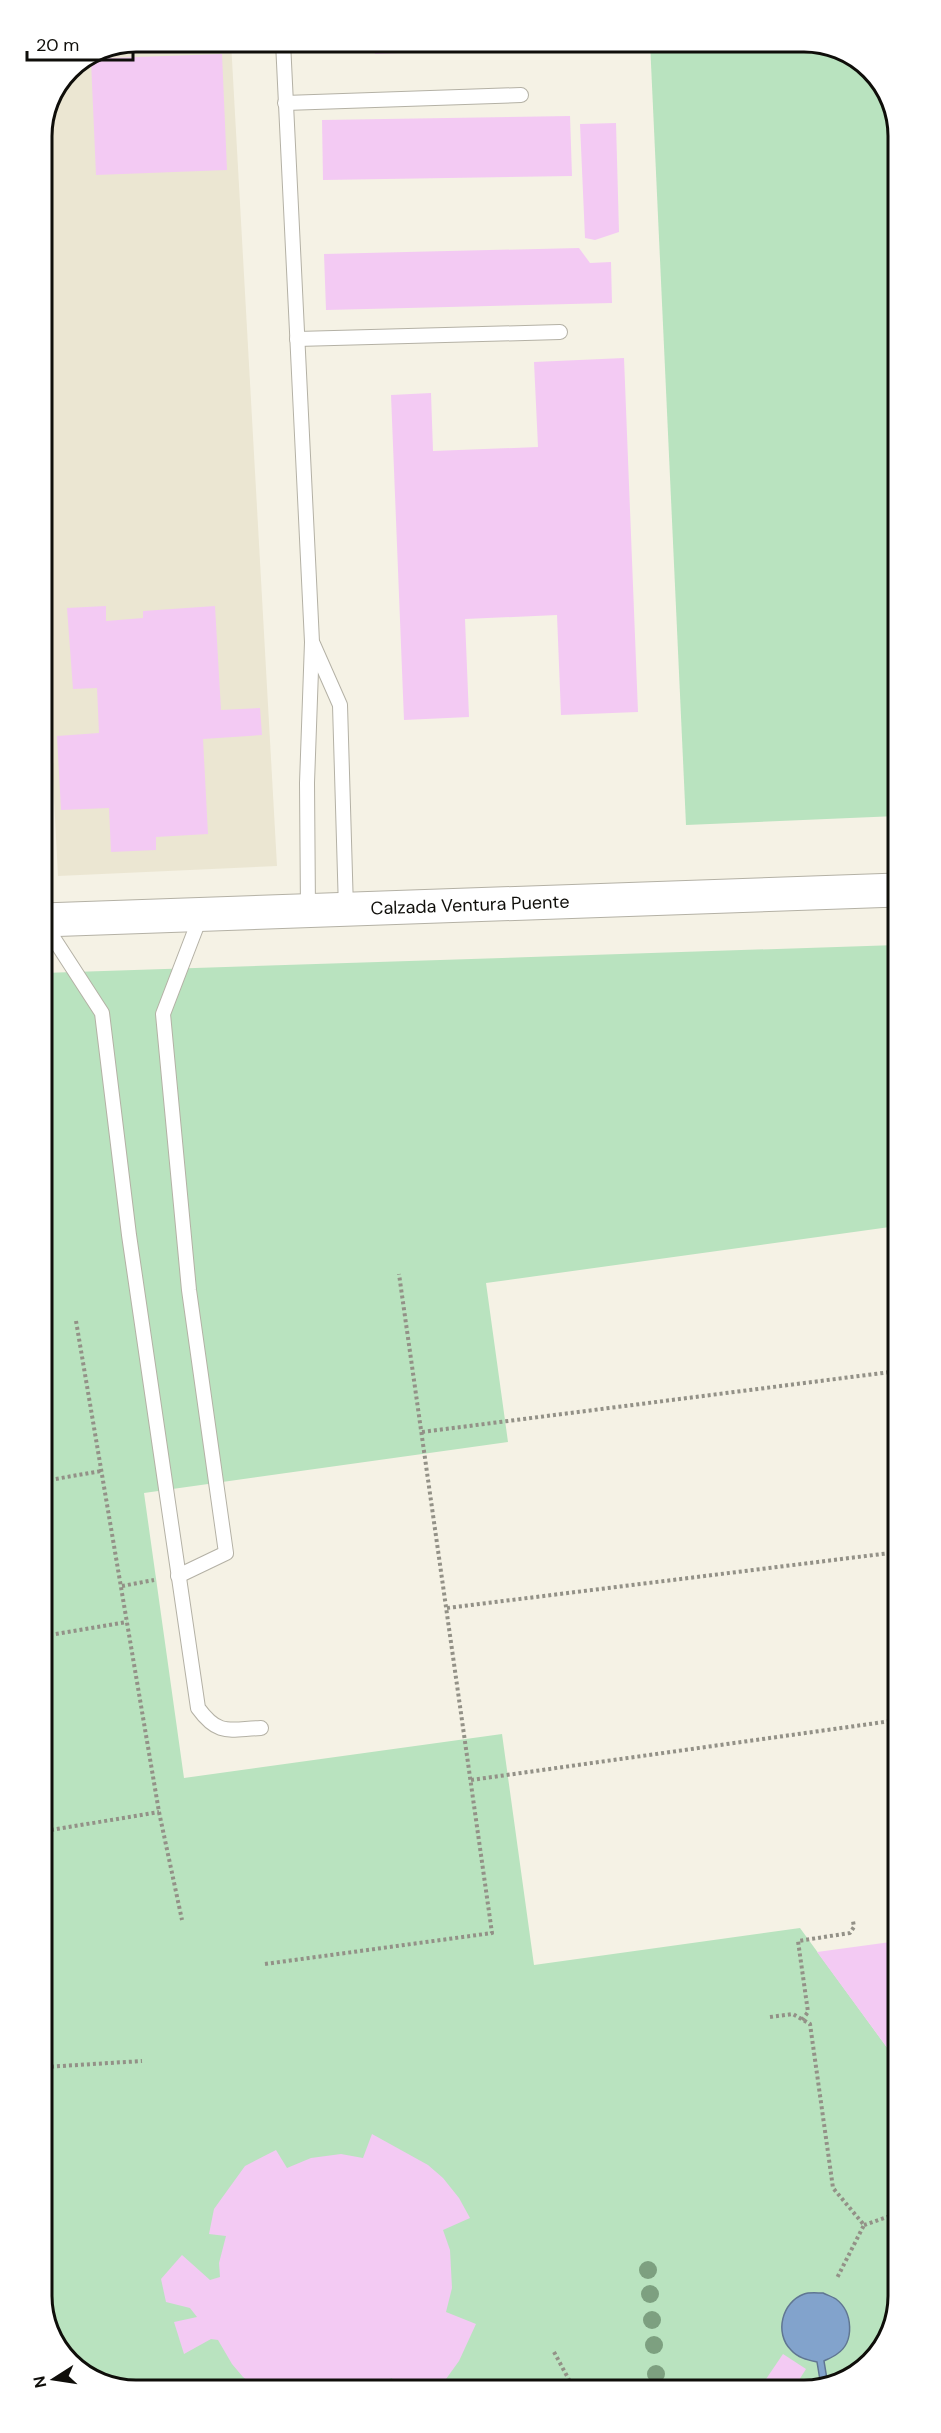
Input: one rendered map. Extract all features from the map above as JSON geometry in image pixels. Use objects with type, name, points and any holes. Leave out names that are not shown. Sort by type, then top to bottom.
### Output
[{"type":"street","name":"Calzada Ventura Puente","points":[[53,921],[888,890]]},
{"type":"lane","points":[[283,53],[312,642],[307,783],[308,910]]},
{"type":"lane","points":[[285,103],[521,95]]},
{"type":"lane","points":[[297,339],[560,332]]},
{"type":"lane","points":[[312,642],[340,705],[346,909]]},
{"type":"lane","points":[[178,1576],[226,1553],[228,1528],[189,1290],[163,1014],[199,915],[208,914]]},
{"type":"lane","points":[[53,937],[102,1013],[129,1235],[198,1708],[208,1722],[222,1730],[261,1728]]},
{"type":"path","points":[[265,1964],[492,1933],[399,1274]]},
{"type":"path","points":[[76,1322],[159,1812],[182,1920]]},
{"type":"path","points":[[422,1432],[888,1372]]},
{"type":"path","points":[[53,1479],[101,1471]]},
{"type":"path","points":[[447,1608],[888,1553]]},
{"type":"path","points":[[122,1586],[178,1576]]},
{"type":"path","points":[[53,1634],[127,1622]]},
{"type":"path","points":[[471,1780],[888,1721]]},
{"type":"path","points":[[53,1830],[159,1812]]},
{"type":"path","points":[[802,2020],[808,2012],[798,1941],[850,1933],[854,1927],[853,1921]]},
{"type":"path","points":[[770,2017],[793,2014],[810,2024],[833,2188],[864,2225]]},
{"type":"path","points":[[53,2067],[142,2061]]},
{"type":"path","points":[[837,2278],[864,2225],[888,2217]]},
{"type":"path","points":[[554,2352],[569,2380]]},
{"type":"shaded area","points":[[136,53],[232,53],[277,866],[58,876],[53,780],[53,131],[55,114],[70,85],[81,73],[104,59],[120,54]]},
{"type":"green space","points":[[651,53],[810,53],[827,55],[847,64],[868,81],[882,104],[888,125],[888,816],[686,825]]},
{"type":"green space","points":[[888,945],[888,1227],[486,1283],[508,1442],[144,1493],[184,1778],[502,1734],[534,1965],[800,1928],[888,2049],[888,2297],[887,2313],[880,2334],[860,2360],[837,2374],[816,2380],[131,2380],[120,2379],[94,2369],[84,2362],[84,2349],[71,2349],[55,2319],[53,2297],[53,973]]},
{"type":"water","points":[[811,2293],[823,2293],[836,2299],[846,2311],[850,2327],[843,2349],[824,2361],[827,2378],[820,2379],[817,2362],[800,2357],[791,2350],[786,2343],[782,2327],[790,2304],[796,2298]]},
{"type":"building","points":[[222,54],[227,170],[96,175],[91,66],[109,57]]},
{"type":"building","points":[[570,116],[572,176],[323,180],[322,120]]},
{"type":"building","points":[[616,123],[619,232],[595,240],[585,238],[580,124]]},
{"type":"building","points":[[579,248],[590,263],[611,262],[612,303],[326,310],[324,254]]},
{"type":"building","points":[[624,358],[638,712],[561,715],[557,615],[465,619],[469,717],[404,720],[391,395],[431,393],[433,451],[538,447],[534,362]]},
{"type":"building","points":[[106,606],[106,621],[143,618],[143,611],[215,606],[221,710],[260,708],[262,735],[203,739],[208,834],[156,837],[156,850],[111,852],[109,808],[61,810],[57,736],[99,733],[97,688],[73,689],[67,608]]},
{"type":"building","points":[[888,1942],[888,2049],[817,1952]]},
{"type":"building","points":[[372,2134],[428,2165],[443,2178],[459,2198],[470,2218],[443,2230],[450,2250],[452,2288],[446,2312],[476,2324],[459,2361],[446,2379],[247,2380],[232,2364],[218,2340],[211,2339],[184,2354],[174,2322],[197,2317],[190,2308],[166,2302],[161,2279],[182,2255],[210,2280],[220,2277],[219,2263],[226,2236],[209,2234],[214,2209],[245,2166],[276,2150],[287,2168],[311,2158],[341,2154],[363,2158]]},
{"type":"building","points":[[783,2354],[806,2369],[799,2380],[765,2380]]}]
